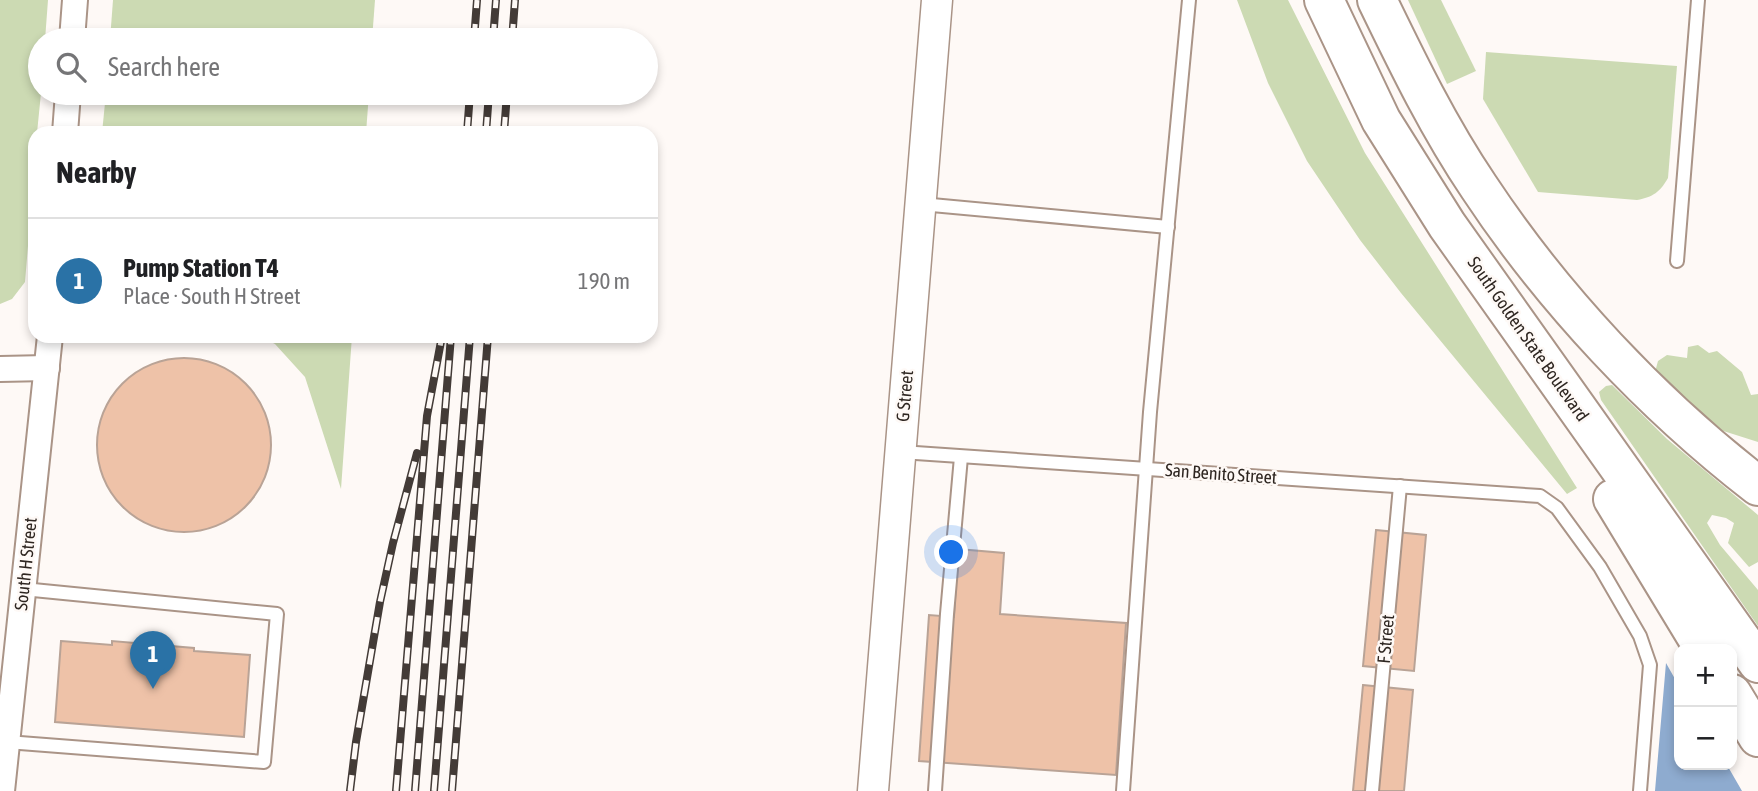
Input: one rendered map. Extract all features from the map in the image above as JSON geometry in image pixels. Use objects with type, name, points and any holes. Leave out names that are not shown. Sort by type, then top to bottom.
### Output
[{"type":"highway","name":"South Golden State Boulevard","points":[[1324,0],[1381,120],[1447,225],[1758,663]]},
{"type":"highway","points":[[1377,0],[1417,83],[1478,186],[1544,275],[1605,345],[1667,407],[1758,486]]},
{"type":"highway","points":[[1447,225],[1701,644]]},
{"type":"highway","points":[[1737,702],[1758,737]]},
{"type":"street","points":[[73,28],[75,0]]},
{"type":"street","name":"G Street","points":[[873,791],[937,0]]},
{"type":"street","points":[[66,126],[67,105]]},
{"type":"street","name":"South H Street","points":[[2,791],[49,343]]},
{"type":"street","points":[[0,369],[47,368]]},
{"type":"lane","points":[[1123,791],[1150,412],[1189,0]]},
{"type":"lane","points":[[1677,261],[1698,0]]},
{"type":"lane","points":[[920,204],[1168,227]]},
{"type":"lane","name":"San Benito Street","points":[[901,452],[1541,496],[1557,508],[1600,566],[1644,645],[1650,665],[1640,791]]},
{"type":"lane","points":[[935,791],[961,457]]},
{"type":"lane","name":"F Street","points":[[1372,791],[1400,486]]},
{"type":"lane","points":[[7,742],[264,762],[277,614],[23,589]]},
{"type":"green space","points":[[0,0],[48,0],[46,28],[28,28],[28,105],[40,105],[38,126],[28,126],[28,246],[25,282],[12,299],[0,304]]},
{"type":"green space","points":[[113,0],[375,0],[373,28],[111,28]]},
{"type":"green space","points":[[1237,0],[1288,0],[1365,153],[1577,488],[1567,494],[1360,240],[1307,161],[1268,83]]},
{"type":"green space","points":[[1408,0],[1441,0],[1476,71],[1447,84]]},
{"type":"green space","points":[[1486,52],[1677,66],[1668,178],[1662,187],[1656,193],[1637,200],[1538,192],[1483,99]]},
{"type":"green space","points":[[105,105],[368,105],[367,126],[103,126]]},
{"type":"green space","points":[[273,343],[351,343],[341,489],[305,377]]},
{"type":"green space","points":[[1698,345],[1709,353],[1717,351],[1742,372],[1751,395],[1758,394],[1758,442],[1714,428],[1655,372],[1658,361],[1667,355],[1687,358],[1688,347]]},
{"type":"green space","points":[[1612,385],[1667,439],[1758,515],[1758,562],[1749,567],[1728,543],[1734,523],[1712,515],[1707,523],[1720,545],[1758,590],[1758,626],[1601,400],[1599,392]]},
{"type":"water","points":[[1666,663],[1674,677],[1674,770],[1730,770],[1742,791],[1655,791]]},
{"type":"building","points":[[184,358],[217,364],[246,383],[265,412],[271,445],[265,478],[246,507],[217,526],[184,532],[151,526],[122,507],[103,478],[97,445],[103,412],[122,383],[151,364]]},
{"type":"building","points":[[1376,530],[1426,535],[1414,671],[1363,666]]},
{"type":"building","points":[[958,549],[1004,553],[1000,614],[1126,623],[1116,775],[919,761],[929,615],[954,617]]},
{"type":"building","points":[[61,641],[112,645],[112,641],[250,655],[244,737],[55,722]]},
{"type":"building","points":[[1363,685],[1413,690],[1404,791],[1353,791]]},
{"type":"railway","points":[[475,28],[477,0]]},
{"type":"railway","points":[[494,28],[496,0]]},
{"type":"railway","points":[[513,28],[515,0]]},
{"type":"railway","points":[[468,126],[469,105]]},
{"type":"railway","points":[[487,126],[488,105]]},
{"type":"railway","points":[[505,126],[506,105]]},
{"type":"railway","points":[[396,791],[427,416],[441,343]]},
{"type":"railway","points":[[415,791],[450,343]]},
{"type":"railway","points":[[434,791],[469,343]]},
{"type":"railway","points":[[452,791],[487,343]]},
{"type":"railway","points":[[350,791],[380,602],[417,453]]},
{"type":"place","name":"Pump Station T4","points":[[153,689]]}]
